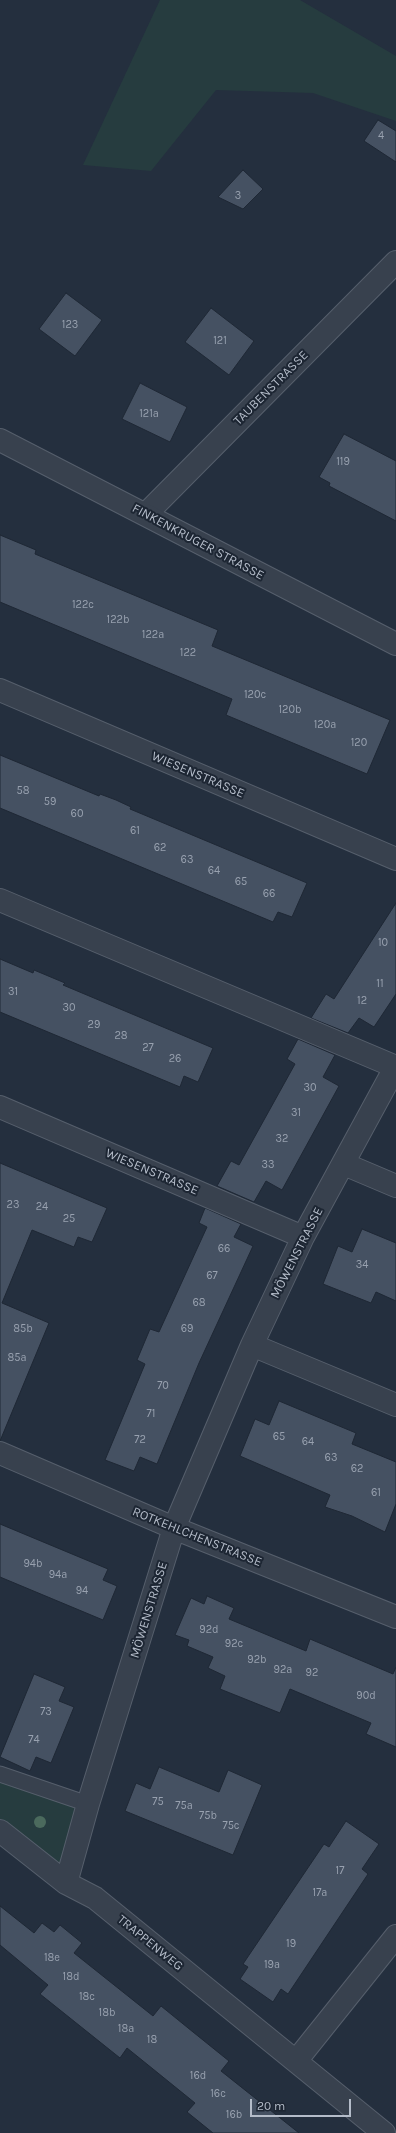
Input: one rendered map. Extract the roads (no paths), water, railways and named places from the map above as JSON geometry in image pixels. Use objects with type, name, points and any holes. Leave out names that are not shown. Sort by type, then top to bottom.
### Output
[{"type":"street","name":"TAUBENSTRASSE","points":[[146,514],[396,262]]},
{"type":"street","name":"FINKENKRUGER STRASSE","points":[[0,440],[396,644]]},
{"type":"street","name":"WIESENSTRASSE","points":[[0,690],[396,859]]},
{"type":"street","points":[[0,900],[396,1066]]},
{"type":"street","name":"MÖWENSTRASSE","points":[[66,1883],[88,1804],[174,1528],[252,1345],[303,1237],[396,1066]]},
{"type":"street","name":"WIESENSTRASSE","points":[[0,1107],[303,1237]]},
{"type":"street","points":[[344,1164],[396,1186]]},
{"type":"street","points":[[252,1345],[396,1405]]},
{"type":"street","name":"ROTKEHLCHENSTRASSE","points":[[0,1453],[174,1528],[396,1617]]},
{"type":"street","name":"TRAPPENWEG","points":[[0,1831],[66,1883],[95,1898],[384,2133]]},
{"type":"street","points":[[296,2061],[396,1936]]},
{"type":"lane","points":[[0,1774],[88,1804]]}]
